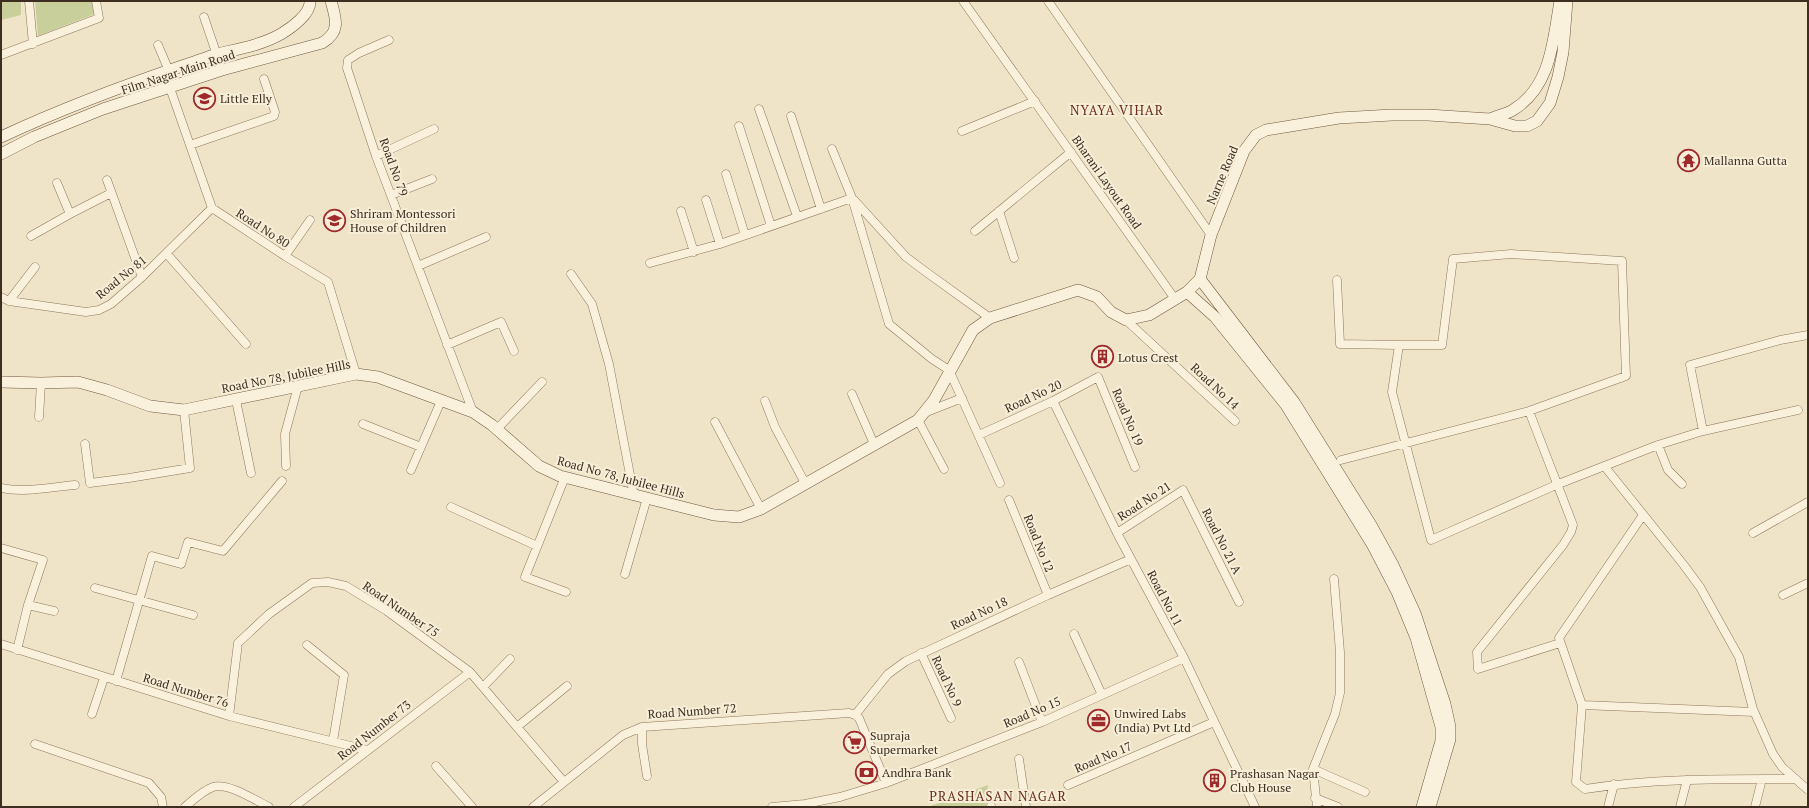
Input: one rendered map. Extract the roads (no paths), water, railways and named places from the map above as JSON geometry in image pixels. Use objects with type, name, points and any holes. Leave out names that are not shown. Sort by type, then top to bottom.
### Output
[{"type":"main road","name":"Film Nagar Main Road","points":[[1,137],[60,111],[216,55],[257,44],[280,34],[296,24],[303,17],[310,4],[310,1]]},
{"type":"main road","name":"Film Nagar Main Road","points":[[1,154],[67,122],[103,109],[222,70],[306,48],[329,39],[334,34],[335,28],[331,1]]},
{"type":"main road","name":"Narne Road","points":[[1490,119],[1511,111],[1521,105],[1536,88],[1548,62],[1560,1]]},
{"type":"main road","name":"Narne Road","points":[[1200,279],[1211,235],[1244,151],[1256,135],[1266,130],[1339,118],[1392,115],[1428,115],[1490,119],[1515,126],[1527,126],[1537,121],[1545,112],[1558,77],[1563,52],[1568,1]]},
{"type":"main road","points":[[1126,320],[1149,315],[1187,292],[1200,279],[1294,402],[1371,525],[1412,606],[1422,631],[1445,704],[1450,726],[1450,739],[1430,807]]},
{"type":"main road","name":"Road No 78, Jubilee Hills","points":[[1,382],[78,382],[107,390],[150,406],[184,410],[356,374],[378,377],[473,412],[497,429],[539,466],[565,477],[634,496],[714,515],[739,517],[761,508],[920,416],[934,400],[973,330],[990,318],[1078,290],[1097,297],[1111,312],[1126,320]]},
{"type":"main road","points":[[1187,292],[1215,317],[1286,405],[1372,544],[1397,592],[1416,638],[1441,727],[1441,741],[1422,807]]},
{"type":"street","points":[[29,1],[33,44]]},
{"type":"street","points":[[1,54],[33,44],[99,18],[96,1]]},
{"type":"street","name":"Bharani Layout Road","points":[[963,1],[1174,299]]},
{"type":"street","points":[[1048,1],[1211,235]]},
{"type":"street","points":[[204,17],[222,70]]},
{"type":"street","name":"Road No 79","points":[[389,40],[358,53],[348,60],[348,68],[376,156],[473,412]]},
{"type":"street","points":[[158,45],[169,71]]},
{"type":"street","points":[[190,146],[274,116],[275,112],[264,79]]},
{"type":"street","points":[[170,88],[212,208]]},
{"type":"street","points":[[962,132],[1035,101]]},
{"type":"street","points":[[759,109],[797,216]]},
{"type":"street","points":[[791,116],[821,209]]},
{"type":"street","points":[[738,126],[771,226]]},
{"type":"street","points":[[376,156],[434,129]]},
{"type":"street","points":[[832,149],[852,198],[889,324],[932,359],[950,370],[1000,483]]},
{"type":"street","points":[[975,231],[1071,152]]},
{"type":"street","points":[[726,174],[745,235]]},
{"type":"street","points":[[391,195],[432,179]]},
{"type":"street","points":[[107,180],[142,277]]},
{"type":"street","points":[[57,183],[70,214]]},
{"type":"street","points":[[31,236],[112,193]]},
{"type":"street","points":[[650,263],[720,244],[852,198]]},
{"type":"street","points":[[852,198],[906,256],[990,318]]},
{"type":"street","points":[[706,200],[720,244]]},
{"type":"street","name":"Road No 81","points":[[1,297],[9,301],[86,312],[99,310],[111,304],[142,277],[212,208]]},
{"type":"street","name":"Road No 80","points":[[212,208],[285,256],[328,282],[356,374]]},
{"type":"street","points":[[681,211],[694,252]]},
{"type":"street","points":[[999,211],[1014,258]]},
{"type":"street","points":[[285,256],[310,220]]},
{"type":"street","points":[[418,266],[486,237]]},
{"type":"street","points":[[167,254],[246,344]]},
{"type":"street","points":[[1337,280],[1340,344],[1442,345],[1453,259],[1511,254],[1622,261],[1626,376],[1529,411],[1341,460]]},
{"type":"street","points":[[9,301],[35,267]]},
{"type":"street","points":[[571,274],[592,304],[609,364],[634,496]]},
{"type":"street","name":"Road No 14","points":[[1126,320],[1235,421]]},
{"type":"street","points":[[447,345],[501,322],[514,351]]},
{"type":"street","points":[[1703,431],[1690,365],[1780,340],[1808,336]]},
{"type":"street","points":[[1399,345],[1392,392],[1430,540],[1556,485],[1658,445],[1703,431],[1798,410]]},
{"type":"street","name":"Road No 20","points":[[979,435],[1053,401],[1098,377]]},
{"type":"street","name":"Road No 19","points":[[1098,377],[1135,466]]},
{"type":"street","points":[[497,429],[542,382]]},
{"type":"street","points":[[39,417],[41,383]]},
{"type":"street","points":[[286,466],[286,434],[298,386]]},
{"type":"street","points":[[852,394],[874,444]]},
{"type":"street","points":[[944,469],[920,416],[962,398]]},
{"type":"street","points":[[236,400],[251,472]]},
{"type":"street","points":[[411,470],[441,401]]},
{"type":"street","points":[[765,401],[775,428],[805,483]]},
{"type":"street","name":"Road No 11","points":[[1053,401],[1117,533],[1184,658],[1255,807]]},
{"type":"street","points":[[86,444],[90,483],[190,468],[184,410]]},
{"type":"street","points":[[1529,411],[1556,485],[1573,524],[1571,532],[1563,546],[1477,652],[1478,669],[1560,643]]},
{"type":"street","points":[[715,422],[761,508]]},
{"type":"street","points":[[363,424],[421,447]]},
{"type":"street","points":[[1658,445],[1668,470],[1682,484]]},
{"type":"street","points":[[1605,467],[1700,587],[1739,657],[1754,712],[1773,754],[1782,767],[1808,790]]},
{"type":"street","points":[[565,477],[525,577],[566,592]]},
{"type":"street","points":[[116,681],[141,599],[152,556],[181,564],[188,542],[223,551],[282,481]]},
{"type":"street","points":[[1,488],[10,490],[30,490],[75,484]]},
{"type":"street","name":"Road No 21","points":[[1117,533],[1183,490]]},
{"type":"street","name":"Road No 21 A","points":[[1183,490],[1239,602]]},
{"type":"street","points":[[624,574],[647,498]]},
{"type":"street","name":"Road No 12","points":[[1009,500],[1048,595]]},
{"type":"street","points":[[1753,533],[1808,502]]},
{"type":"street","points":[[451,507],[537,546]]},
{"type":"street","points":[[1643,515],[1559,638],[1582,705],[1576,782],[1585,789],[1614,784],[1687,780],[1795,779]]},
{"type":"street","points":[[1,548],[43,560],[28,605],[17,650]]},
{"type":"street","name":"Road No 18","points":[[855,714],[888,674],[921,653],[1131,559]]},
{"type":"street","points":[[1317,807],[1313,769],[1335,714],[1340,693],[1340,652],[1334,579]]},
{"type":"street","name":"Road Number 75","points":[[229,716],[238,643],[269,614],[312,583],[328,582],[346,586],[387,611],[470,672],[564,782]]},
{"type":"street","points":[[1783,595],[1808,584]]},
{"type":"street","points":[[95,588],[141,599],[193,615]]},
{"type":"street","points":[[28,605],[54,611]]},
{"type":"street","points":[[1074,634],[1102,695]]},
{"type":"street","name":"Road Number 76","points":[[1,644],[104,678],[229,716],[367,750]]},
{"type":"street","points":[[308,645],[344,675],[333,741]]},
{"type":"street","name":"Road No 9","points":[[921,653],[951,718]]},
{"type":"street","name":"Road No 15","points":[[772,807],[805,805],[863,791],[886,783],[1042,722],[1184,658]]},
{"type":"street","points":[[483,687],[510,659]]},
{"type":"street","points":[[1019,662],[1042,722]]},
{"type":"street","name":"Road Number 73","points":[[294,807],[470,672]]},
{"type":"street","points":[[92,714],[104,678]]},
{"type":"street","points":[[516,727],[567,686]]},
{"type":"street","points":[[1582,705],[1754,712]]},
{"type":"street","name":"Road Number 72","points":[[533,807],[623,734],[642,727],[849,713],[855,714]]},
{"type":"street","points":[[855,714],[859,718],[886,783]]},
{"type":"street","name":"Road No 17","points":[[1068,785],[1214,722]]},
{"type":"street","points":[[642,727],[642,744],[647,776]]},
{"type":"street","points":[[35,744],[149,783],[160,797],[162,807]]},
{"type":"street","points":[[1019,759],[1026,807]]},
{"type":"street","points":[[436,766],[472,807]]},
{"type":"street","points":[[1313,769],[1365,792]]},
{"type":"street","points":[[1755,807],[1762,779]]},
{"type":"street","points":[[1680,807],[1687,780]]},
{"type":"street","points":[[1608,807],[1614,784]]},
{"type":"street","points":[[184,807],[205,790],[214,786],[224,785],[269,807]]},
{"type":"street","points":[[1315,798],[1338,807]]},
{"type":"place","name":"Little Elly","points":[[205,98]]},
{"type":"place","name":"Mallanna Gutta","points":[[1689,160]]},
{"type":"place","name":"Shriram Montessori House of Children","points":[[334,220]]},
{"type":"place","name":"Lotus Crest","points":[[1102,357]]},
{"type":"place","name":"Unwired Labs (India) Pvt Ltd","points":[[1099,720]]},
{"type":"place","name":"Supraja Supermarket","points":[[855,742]]},
{"type":"place","name":"Andhra Bank","points":[[866,772]]},
{"type":"place","name":"Prashasan Nagar Club House","points":[[1214,780]]},
{"type":"district","name":"NYAYA VIHAR","points":[[1117,110]]},
{"type":"district","name":"PRASHASAN NAGAR","points":[[998,796]]}]
